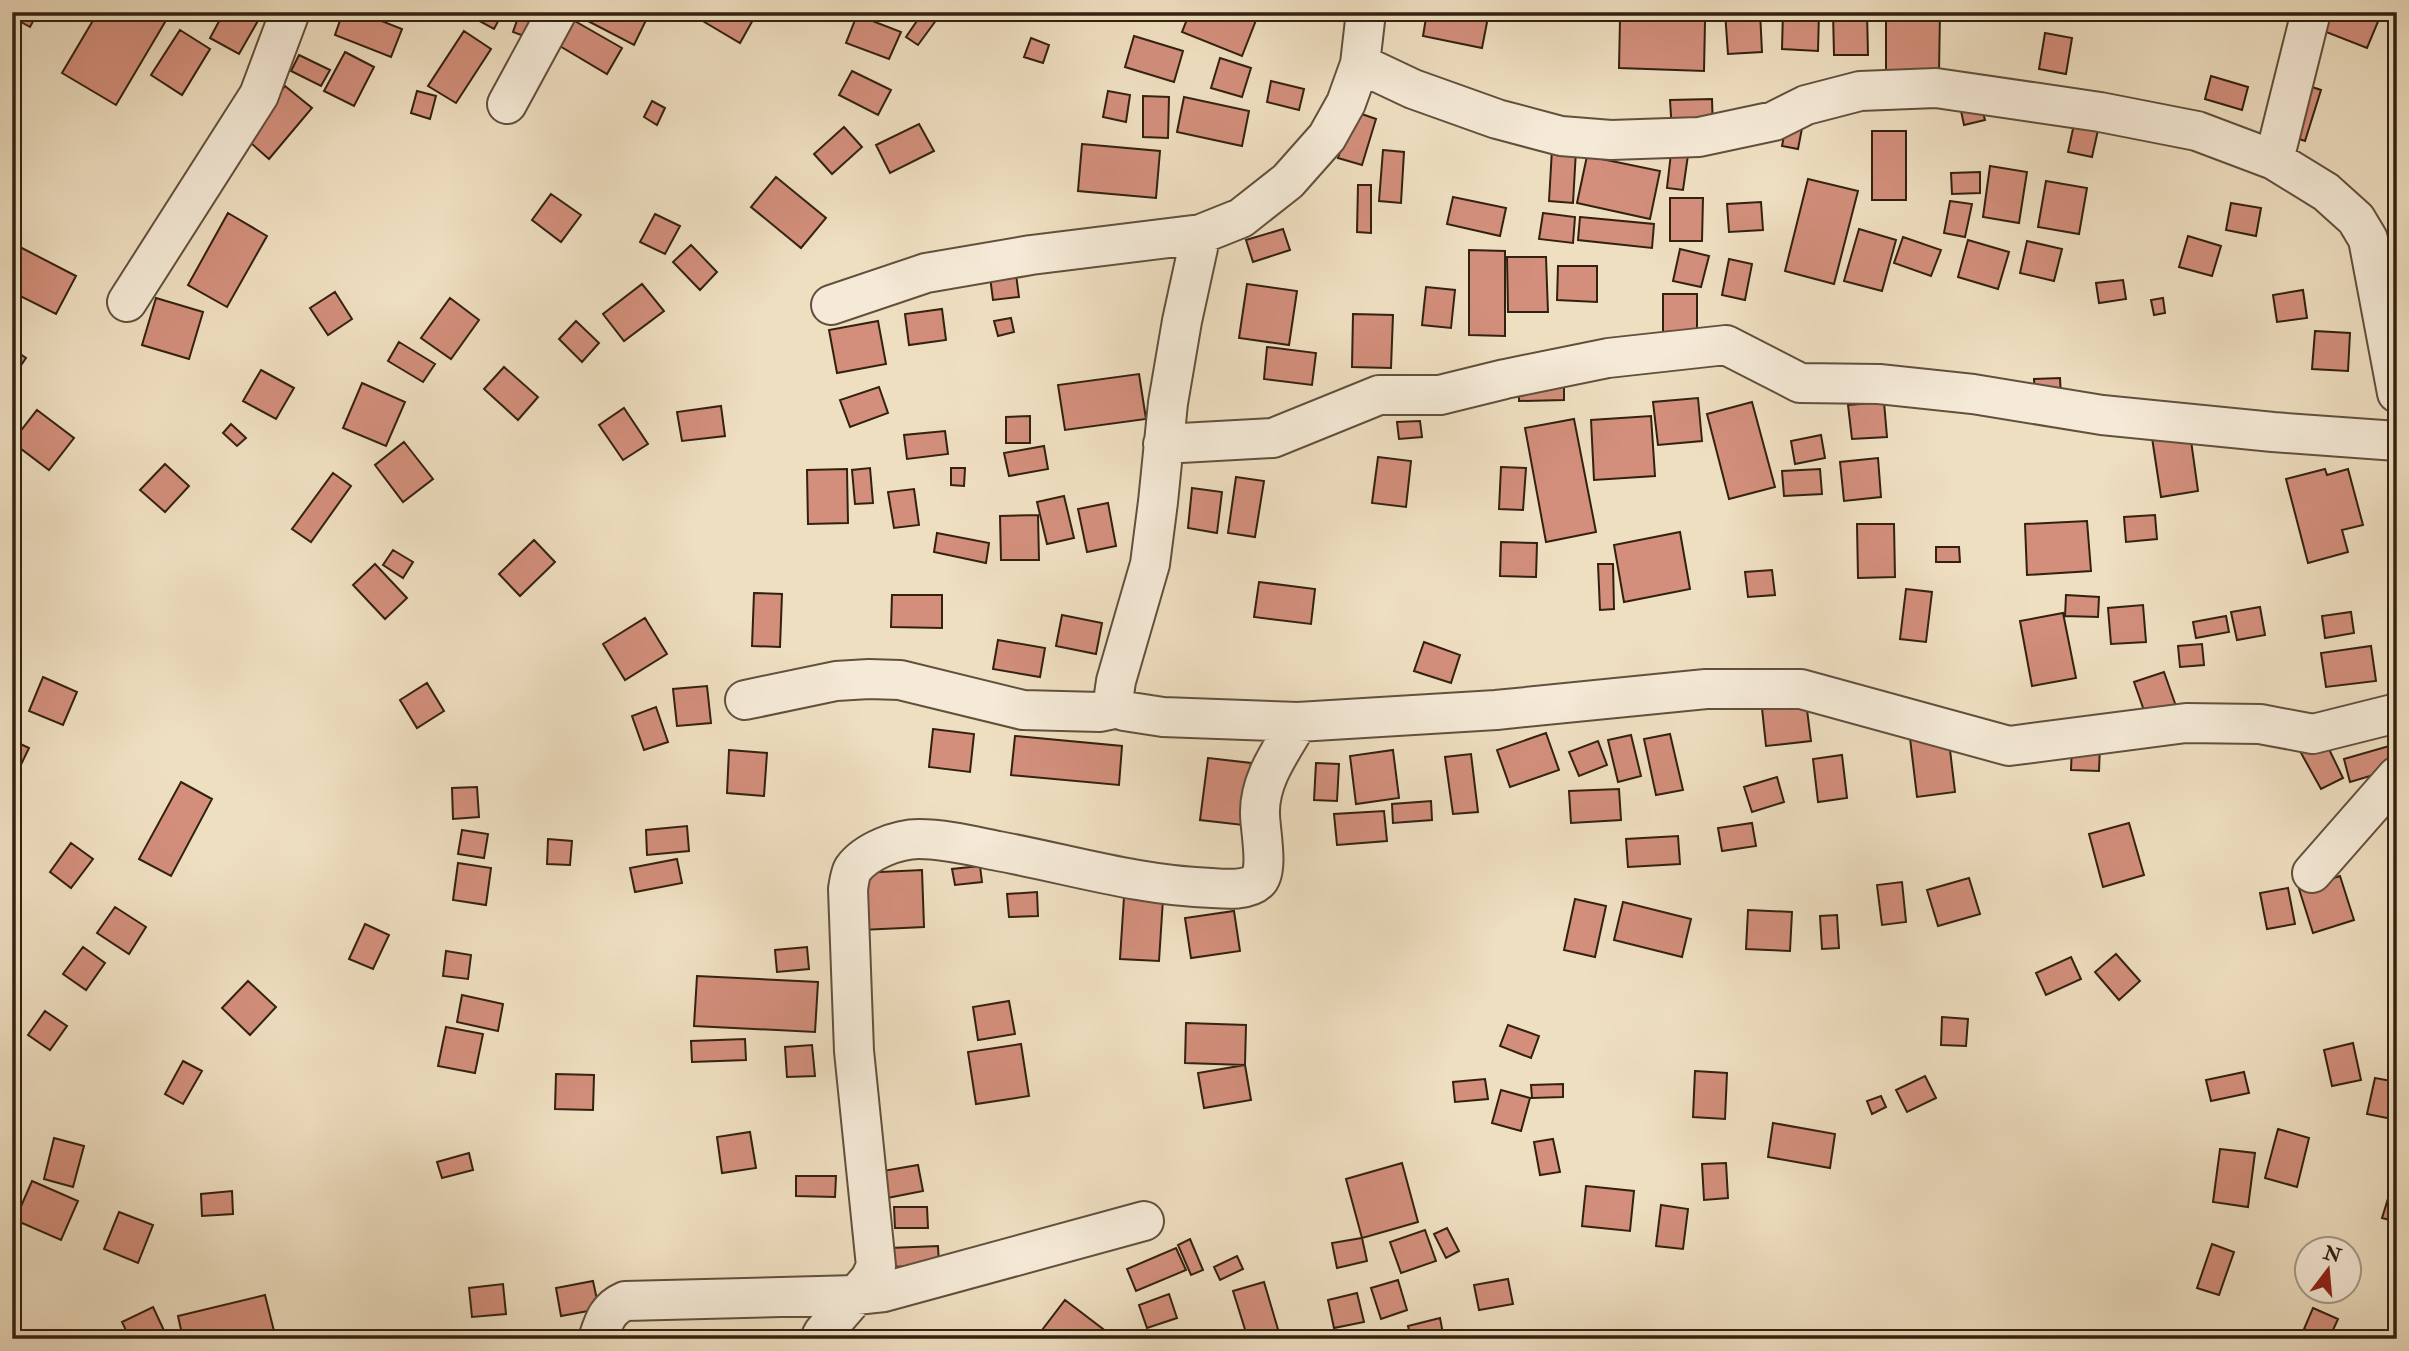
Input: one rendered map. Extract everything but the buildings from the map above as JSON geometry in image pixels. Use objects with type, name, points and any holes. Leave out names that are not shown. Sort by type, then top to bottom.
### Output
[{"type":"street","points":[[127,302],[259,95],[290,12]]},
{"type":"street","points":[[508,104],[557,12]]},
{"type":"street","points":[[831,305],[926,273],[1031,255],[1202,234],[1241,218],[1288,181],[1327,137],[1346,103],[1360,64],[1366,12]]},
{"type":"street","points":[[2274,160],[2311,12]]},
{"type":"street","points":[[1360,64],[1413,89],[1497,119],[1560,136],[1611,140],[1699,137],[1774,121],[1806,105],[1860,90],[1936,88],[2197,131],[2274,160],[2326,192],[2356,219],[2368,239],[2397,393]]},
{"type":"street","points":[[1119,708],[1114,697],[1116,681],[1150,564],[1168,403],[1182,321],[1202,234]]},
{"type":"street","points":[[1163,444],[1273,438],[1379,395],[1440,395],[1608,358],[1726,345],[1801,383],[1879,384],[1973,394],[2102,415],[2397,441]]},
{"type":"street","points":[[744,699],[836,681],[900,680],[1023,710],[1100,712],[1119,708],[1163,717],[1298,722],[1496,710],[1706,690],[1801,689],[2009,746],[2186,723],[2260,724],[2313,734],[2397,713]]},
{"type":"street","points":[[820,1339],[870,1279],[876,1266],[854,1051],[848,889],[852,870],[864,859],[890,845],[918,839],[966,844],[1192,888],[1246,887],[1256,883],[1263,871],[1260,798],[1264,782],[1298,722]]},
{"type":"street","points":[[2312,873],[2397,776]]},
{"type":"street","points":[[598,1339],[606,1316],[613,1307],[625,1301],[884,1292],[1144,1220]]}]
